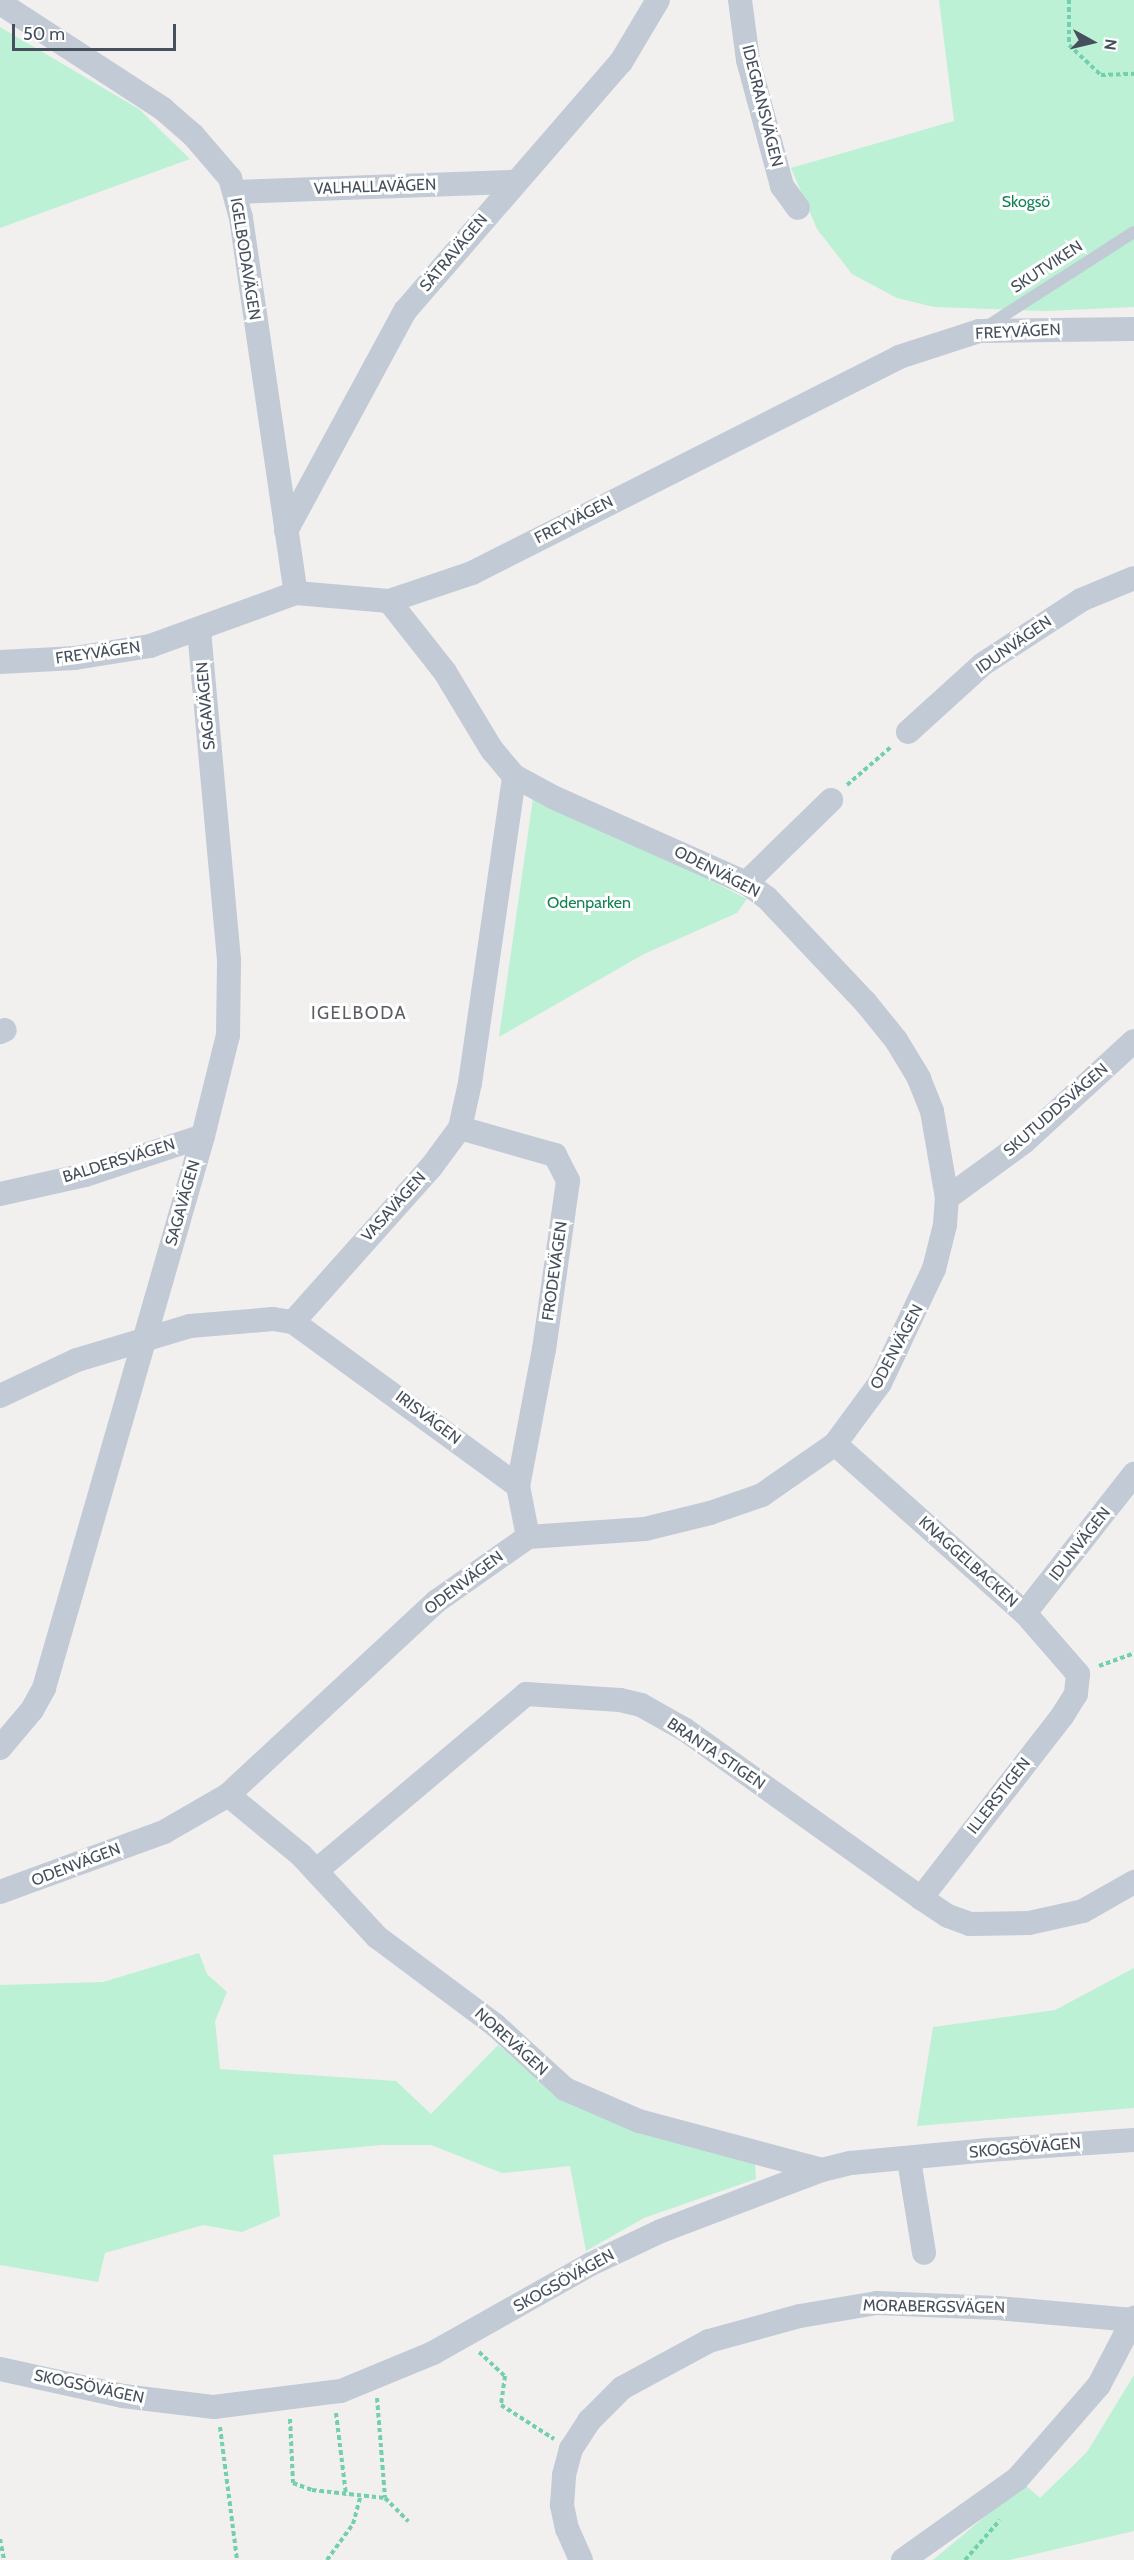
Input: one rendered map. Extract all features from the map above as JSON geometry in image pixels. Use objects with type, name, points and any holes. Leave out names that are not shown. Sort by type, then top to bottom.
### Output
[{"type":"street","name":"SÄTRAVÄGEN","points":[[286,531],[405,312],[514,182],[621,62],[658,0]]},
{"type":"street","name":"IDEGRANSVÄGEN","points":[[740,0],[748,60],[782,186],[798,208]]},
{"type":"street","name":"IGELBODAVÄGEN","points":[[0,3],[163,109],[222,164],[235,192],[296,593]]},
{"type":"street","name":"VALHALLAVÄGEN","points":[[235,192],[514,182]]},
{"type":"street","name":"FREYVÄGEN","points":[[0,662],[118,653],[199,630],[296,593],[389,601],[472,573],[899,357],[979,331],[1134,329]]},
{"type":"street","name":"IDUNVÄGEN","points":[[908,732],[983,664],[1081,600],[1134,579]]},
{"type":"street","name":"ODENVÄGEN","points":[[0,1892],[164,1832],[228,1795],[437,1601],[528,1537],[645,1529],[710,1513],[762,1495],[835,1444],[880,1383],[921,1302],[942,1236],[947,1198],[932,1111],[919,1078],[896,1040],[767,898],[746,883],[553,797],[514,776],[492,750],[445,672],[389,601]]},
{"type":"street","name":"SAGAVÄGEN","points":[[0,1748],[32,1710],[44,1688],[203,1136],[228,1035],[231,1005],[199,630]]},
{"type":"street","name":"VASAVÄGEN","points":[[293,1322],[432,1166],[460,1128],[470,1083],[514,776]]},
{"type":"street","points":[[746,883],[831,800]]},
{"type":"street","name":"SKUTUDDSVÄGEN","points":[[947,1198],[1024,1142],[1134,1041]]},
{"type":"street","name":"FRODEVÄGEN","points":[[460,1128],[555,1155],[568,1181],[544,1349],[518,1486]]},
{"type":"street","name":"BALDERSVÄGEN","points":[[0,1194],[86,1175],[203,1136]]},
{"type":"street","points":[[0,1396],[78,1360],[143,1338],[190,1326],[273,1319],[293,1322]]},
{"type":"street","name":"IRISVÄGEN","points":[[293,1322],[518,1486]]},
{"type":"street","name":"KNAGGELBACKEN","points":[[835,1444],[1025,1613],[1077,1684]]},
{"type":"street","name":"IDUNVÄGEN","points":[[1025,1613],[1134,1474]]},
{"type":"street","points":[[518,1486],[528,1537]]},
{"type":"street","name":"ILLERSTIGEN","points":[[921,1898],[1077,1684]]},
{"type":"street","name":"BRANTA STIGEN","points":[[316,1871],[516,1701],[526,1694],[545,1694],[620,1700],[641,1705],[684,1729],[948,1916],[970,1924],[1029,1923],[1083,1911],[1134,1882]]},
{"type":"street","name":"NOREVÄGEN","points":[[228,1795],[316,1871],[377,1937],[495,2025],[565,2089],[639,2121],[822,2170]]},
{"type":"street","name":"SKOGSÖVÄGEN","points":[[0,2369],[123,2396],[214,2407],[341,2391],[433,2353],[591,2264],[661,2231],[822,2170],[851,2163],[1134,2140]]},
{"type":"street","points":[[909,2160],[924,2253]]},
{"type":"street","name":"MORABERGSVÄGEN","points":[[581,2560],[567,2529],[562,2505],[564,2475],[572,2449],[589,2421],[622,2388],[709,2341],[800,2316],[877,2303],[997,2308],[1134,2319],[1099,2385],[1017,2479],[903,2560]]},
{"type":"lane","name":"SKUTVIKEN","points":[[979,331],[1134,232]]},
{"type":"path","points":[[1069,0],[1069,45],[1101,75],[1134,74]]},
{"type":"path","points":[[831,800],[908,732]]},
{"type":"path","points":[[1077,1684],[1134,1653]]},
{"type":"path","points":[[474,2347],[505,2376],[501,2404],[538,2429]]},
{"type":"path","points":[[377,2394],[385,2498]]},
{"type":"path","points":[[335,2406],[346,2495]]},
{"type":"path","points":[[290,2413],[293,2483],[346,2495],[385,2498],[408,2520]]},
{"type":"path","points":[[219,2420],[237,2560]]},
{"type":"path","points":[[327,2560],[353,2524],[360,2497]]},
{"type":"path","points":[[0,2539],[4,2560]]},
{"type":"green space","name":"Skogsö","points":[[939,0],[1134,0],[1134,307],[1046,311],[934,307],[897,298],[852,274],[817,229],[791,168],[954,121]]},
{"type":"green space","points":[[0,27],[139,109],[190,159],[0,228]]},
{"type":"green space","name":"Odenparken","points":[[533,798],[650,849],[747,899],[737,913],[644,954],[499,1037]]},
{"type":"green space","points":[[199,1953],[207,1974],[227,1992],[215,2021],[220,2069],[396,2081],[431,2114],[498,2045],[547,2087],[755,2161],[756,2179],[644,2218],[586,2251],[570,2166],[502,2173],[431,2145],[382,2145],[273,2155],[280,2216],[242,2232],[203,2225],[105,2253],[98,2282],[0,2265],[0,1985],[103,1982]]},
{"type":"green space","points":[[1134,1968],[1134,2108],[917,2126],[933,2027],[1055,2010]]},
{"type":"green space","points":[[1134,2375],[1134,2531],[1009,2560],[933,2560],[1024,2484],[1040,2498],[1087,2452]]},
{"type":"district","name":"IGELBODA","points":[[359,1013]]}]
